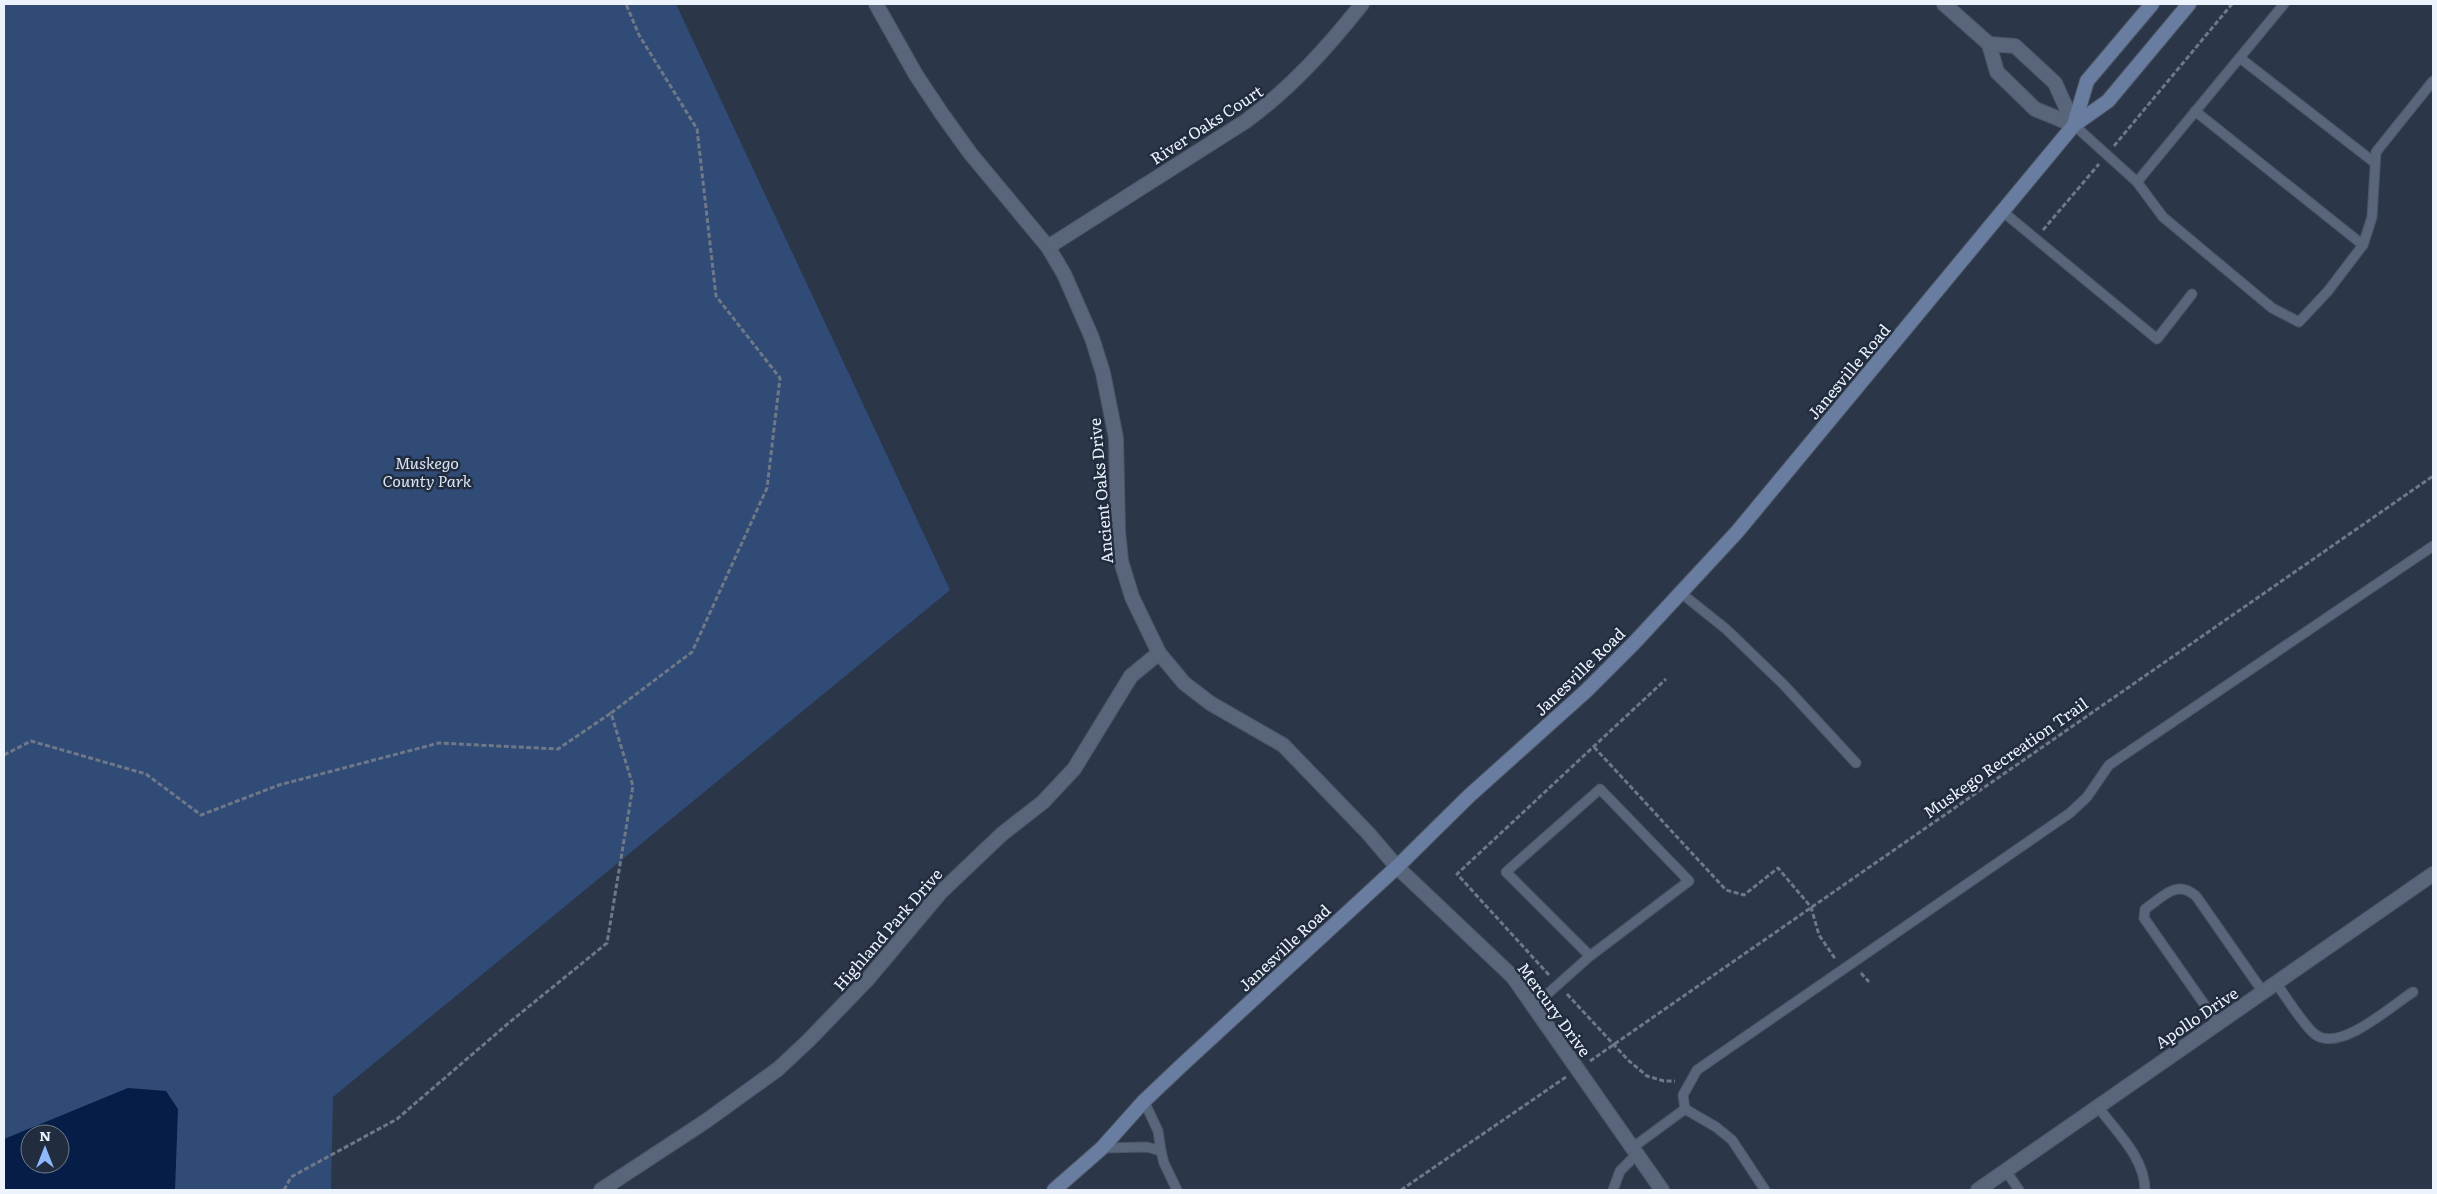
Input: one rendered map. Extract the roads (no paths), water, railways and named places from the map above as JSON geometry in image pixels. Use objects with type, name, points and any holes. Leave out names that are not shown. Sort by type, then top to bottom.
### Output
[{"type":"main road","name":"Janesville Road","points":[[2074,125],[2087,81],[2152,4]]},
{"type":"main road","name":"Janesville Road","points":[[1054,1190],[1102,1148],[1144,1101],[1396,868],[1469,796],[1586,691],[1681,594],[1737,532],[2074,125],[2108,101],[2189,4]]},
{"type":"street","name":"Ancient Oaks Drive","points":[[876,4],[916,75],[942,114],[970,153],[1048,247],[1064,274],[1092,338],[1103,373],[1116,438],[1118,531],[1122,561],[1132,597],[1159,653],[1184,683],[1210,703],[1283,745],[1368,833],[1396,868]]},
{"type":"street","name":"River Oaks Court","points":[[1048,247],[1276,100],[1314,62],[1362,4]]},
{"type":"street","points":[[1944,4],[1989,44],[1997,72],[2035,108],[2074,125]]},
{"type":"street","points":[[1989,44],[2015,46],[2055,83],[2074,125]]},
{"type":"street","name":"Highland Park Drive","points":[[601,1190],[706,1121],[778,1069],[808,1041],[867,980],[940,893],[1002,834],[1043,802],[1074,769],[1131,676],[1159,653]]},
{"type":"street","name":"Mercury Drive","points":[[1396,868],[1513,977],[1662,1190]]},
{"type":"street","name":"Apollo Drive","points":[[1978,1190],[2433,874]]},
{"type":"lane","points":[[2137,182],[2284,4]]},
{"type":"lane","points":[[2240,58],[2375,163]]},
{"type":"lane","points":[[2074,125],[2137,182],[2162,217],[2272,308],[2299,322],[2328,291],[2363,245],[2372,217],[2376,152],[2433,81]]},
{"type":"lane","points":[[2195,111],[2363,245]]},
{"type":"lane","points":[[2002,211],[2157,339],[2192,294]]},
{"type":"lane","points":[[1685,1109],[1683,1095],[1697,1070],[2070,813],[2087,797],[2109,765],[2433,546]]},
{"type":"lane","points":[[1681,594],[1733,636],[1782,684],[1856,763]]},
{"type":"lane","points":[[1534,1006],[1590,956],[1689,881],[1600,789],[1506,872],[1590,956]]},
{"type":"lane","points":[[2218,1024],[2144,918],[2145,910],[2177,888],[2187,888],[2196,896],[2262,992]]},
{"type":"lane","points":[[2276,983],[2315,1035],[2329,1040],[2346,1037],[2413,992]]},
{"type":"lane","points":[[1144,1101],[1158,1131],[1164,1163],[1177,1190]]},
{"type":"lane","points":[[2098,1106],[2140,1165],[2146,1190]]},
{"type":"lane","points":[[1613,1190],[1620,1171],[1635,1151],[1685,1109]]},
{"type":"lane","points":[[1685,1109],[1716,1126],[1732,1140],[1764,1190]]},
{"type":"lane","points":[[1102,1148],[1147,1147],[1161,1151]]},
{"type":"lane","points":[[2006,1171],[2019,1190]]},
{"type":"park label","name":"Muskego County Park","points":[[427,471]]}]
